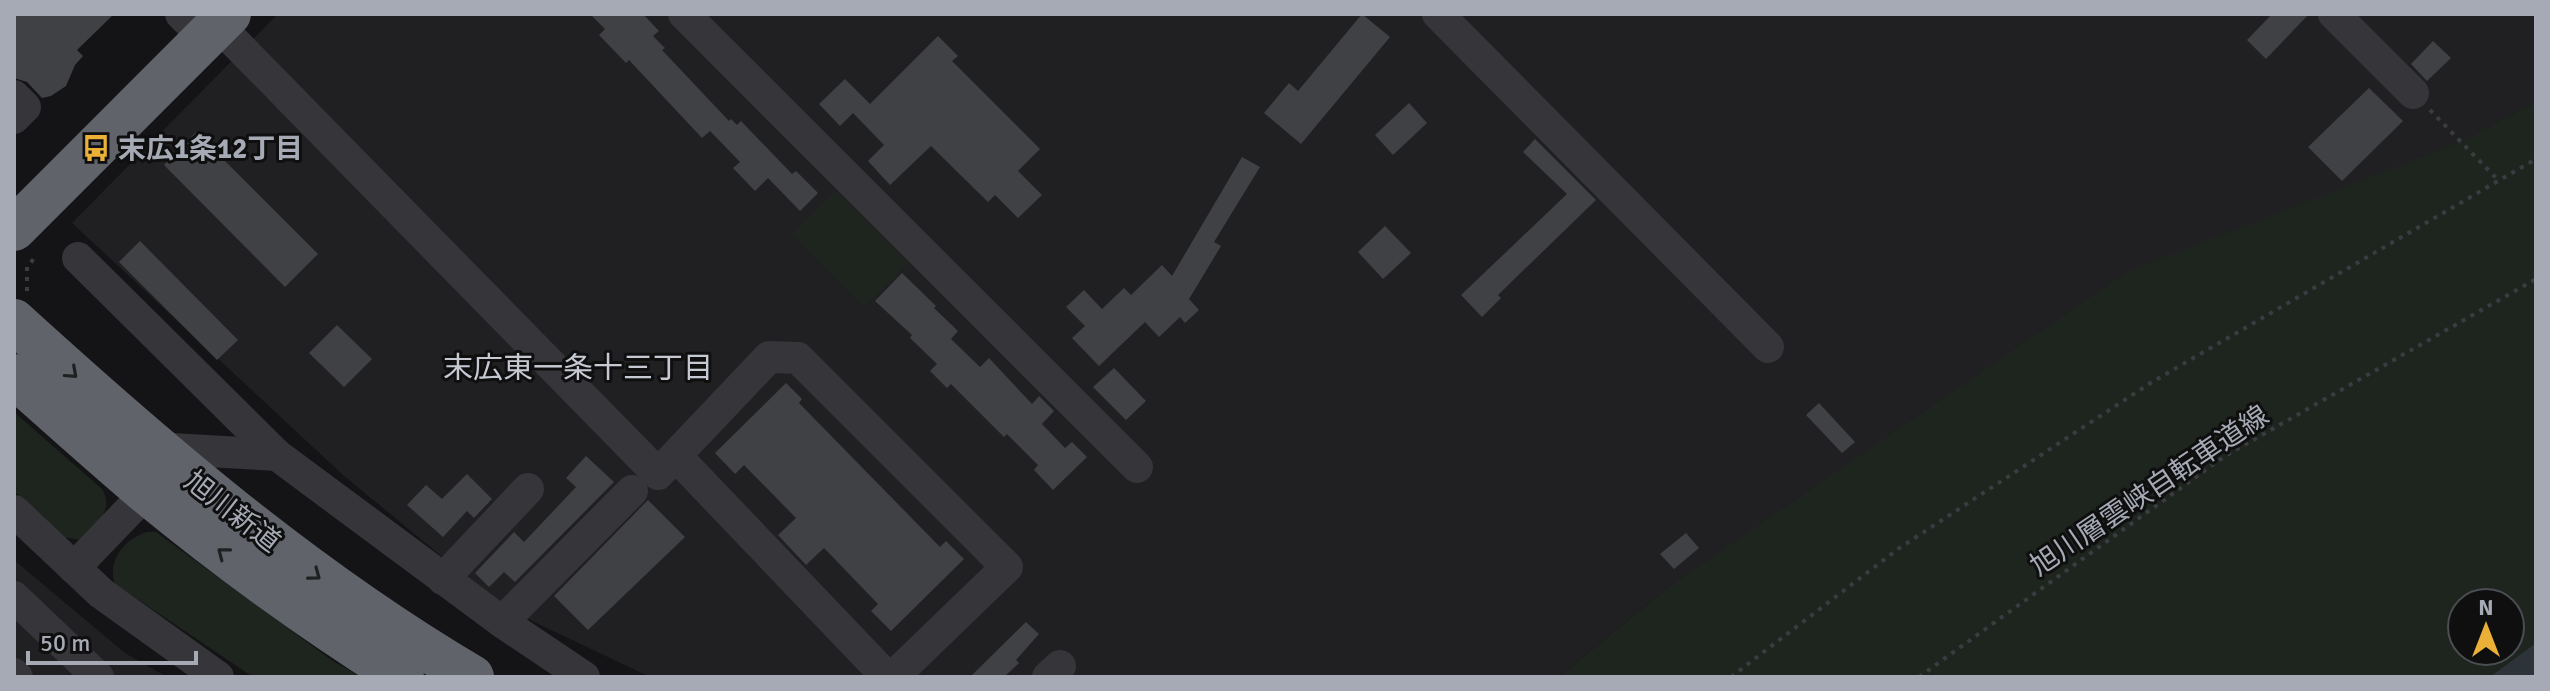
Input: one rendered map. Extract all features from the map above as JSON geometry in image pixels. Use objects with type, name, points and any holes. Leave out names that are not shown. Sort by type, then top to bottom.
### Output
[{"type":"highway","points":[[26,241],[208,23]]},
{"type":"highway","name":"旭川新道","points":[[21,307],[154,448],[328,585],[472,677]]},
{"type":"highway","name":"旭川新道","points":[[14,376],[147,492],[286,599],[402,677]]},
{"type":"street","points":[[684,14],[1137,467]]},
{"type":"street","points":[[1438,14],[1768,347]]},
{"type":"street","points":[[2334,14],[2413,93]]},
{"type":"street","points":[[208,23],[658,474],[769,357],[798,358],[1007,567],[893,677]]},
{"type":"street","points":[[14,96],[25,107],[14,118]]},
{"type":"street","points":[[78,258],[277,455],[502,622],[584,677]]},
{"type":"street","points":[[154,448],[277,455]]},
{"type":"street","points":[[676,456],[887,677]]},
{"type":"street","points":[[443,579],[528,489]]},
{"type":"street","points":[[502,622],[632,491]]},
{"type":"street","points":[[74,568],[147,492]]},
{"type":"street","points":[[14,511],[101,593],[218,677]]},
{"type":"street","points":[[14,597],[98,677]]},
{"type":"path","points":[[2413,93],[2498,180]]},
{"type":"path","points":[[1731,677],[1898,549],[2152,382],[2536,159]]},
{"type":"path","points":[[21,307],[27,267],[26,241]]},
{"type":"path","name":"旭川層雲峡自転車道線","points":[[1919,677],[2225,456],[2536,279]]},
{"type":"shaded area","points":[[278,14],[2536,14],[2536,102],[1666,589],[1559,677],[650,677],[503,607],[343,475],[72,223]]},
{"type":"shaded area","points":[[2536,102],[2536,644],[2526,652],[2526,587],[2446,587],[2446,667],[2505,667],[2492,677],[1559,677],[1666,589],[2127,272],[2465,140]]},
{"type":"shaded area","points":[[836,191],[908,263],[864,307],[792,234]]},
{"type":"shaded area","points":[[14,412],[102,489],[105,510],[98,523],[81,540],[63,537],[14,491]]},
{"type":"shaded area","points":[[147,532],[156,532],[333,661],[361,677],[253,677],[115,584],[113,567],[119,552],[131,540]]},
{"type":"shaded area","points":[[14,560],[125,653],[167,677],[14,677]]},
{"type":"shaded area","points":[[2536,643],[2536,677],[2490,677],[2504,667],[2526,667],[2526,650]]},
{"type":"building","points":[[14,14],[114,14],[77,50],[83,56],[75,65],[66,86],[42,98],[27,82],[14,78]]},
{"type":"building","points":[[590,14],[643,14],[659,31],[653,36],[665,48],[662,50],[729,121],[731,119],[737,125],[741,121],[792,174],[796,171],[818,193],[800,211],[768,178],[755,191],[733,168],[740,162],[710,131],[702,138],[629,60],[626,63],[599,35],[605,29]]},
{"type":"building","points":[[1362,14],[1390,37],[1301,144],[1264,113],[1289,83],[1298,91]]},
{"type":"building","points":[[2272,14],[2309,14],[2266,59],[2247,40]]},
{"type":"building","points":[[938,36],[958,56],[952,61],[1040,149],[1018,171],[1042,195],[1018,218],[995,195],[988,202],[931,146],[890,185],[868,161],[884,145],[853,113],[840,126],[819,104],[845,79],[870,104]]},
{"type":"building","points":[[2433,41],[2451,58],[2427,81],[2411,64]]},
{"type":"building","points":[[2369,88],[2403,121],[2342,181],[2308,147]]},
{"type":"building","points":[[1409,103],[1427,123],[1393,155],[1375,135]]},
{"type":"building","points":[[196,132],[318,254],[285,287],[164,165]]},
{"type":"building","points":[[1535,139],[1596,200],[1498,295],[1501,298],[1482,317],[1461,295],[1567,194],[1523,152]]},
{"type":"building","points":[[1242,157],[1260,167],[1214,242],[1221,246],[1189,299],[1199,310],[1185,323],[1180,317],[1159,337],[1145,322],[1099,366],[1072,338],[1085,326],[1066,307],[1084,290],[1102,309],[1124,288],[1131,295],[1162,265],[1172,276]]},
{"type":"building","points":[[1385,226],[1411,253],[1383,279],[1358,252]]},
{"type":"building","points":[[140,241],[238,340],[217,360],[119,262]]},
{"type":"building","points":[[902,273],[958,331],[951,339],[980,367],[989,358],[1032,404],[1039,396],[1054,411],[1042,424],[1065,448],[1072,442],[1087,457],[1053,490],[1034,470],[1038,465],[1007,434],[1004,437],[951,384],[947,388],[930,371],[937,364],[910,338],[912,335],[875,301]]},
{"type":"building","points":[[337,325],[372,359],[344,387],[309,353]]},
{"type":"building","points":[[1114,368],[1146,401],[1126,420],[1093,387]]},
{"type":"building","points":[[786,383],[802,399],[799,403],[940,547],[946,541],[964,559],[891,631],[871,611],[878,604],[824,548],[806,565],[778,535],[796,518],[744,465],[735,474],[715,453]]},
{"type":"building","points":[[1819,403],[1855,442],[1842,453],[1806,415]]},
{"type":"building","points":[[586,456],[614,482],[515,582],[504,572],[489,587],[475,573],[514,532],[524,542],[576,487],[566,478]]},
{"type":"building","points":[[467,474],[492,499],[474,518],[467,511],[443,537],[407,505],[426,485],[442,499]]},
{"type":"building","points":[[648,500],[685,537],[588,630],[554,596]]},
{"type":"building","points":[[1686,533],[1699,548],[1674,569],[1660,554]]},
{"type":"building","points":[[1026,622],[1039,634],[1016,660],[1019,663],[1004,677],[970,677]]},
{"type":"place","name":"末広1条12丁目","points":[[96,148]]},
{"type":"district","name":"末広東一条十三丁目","points":[[578,368]]}]
